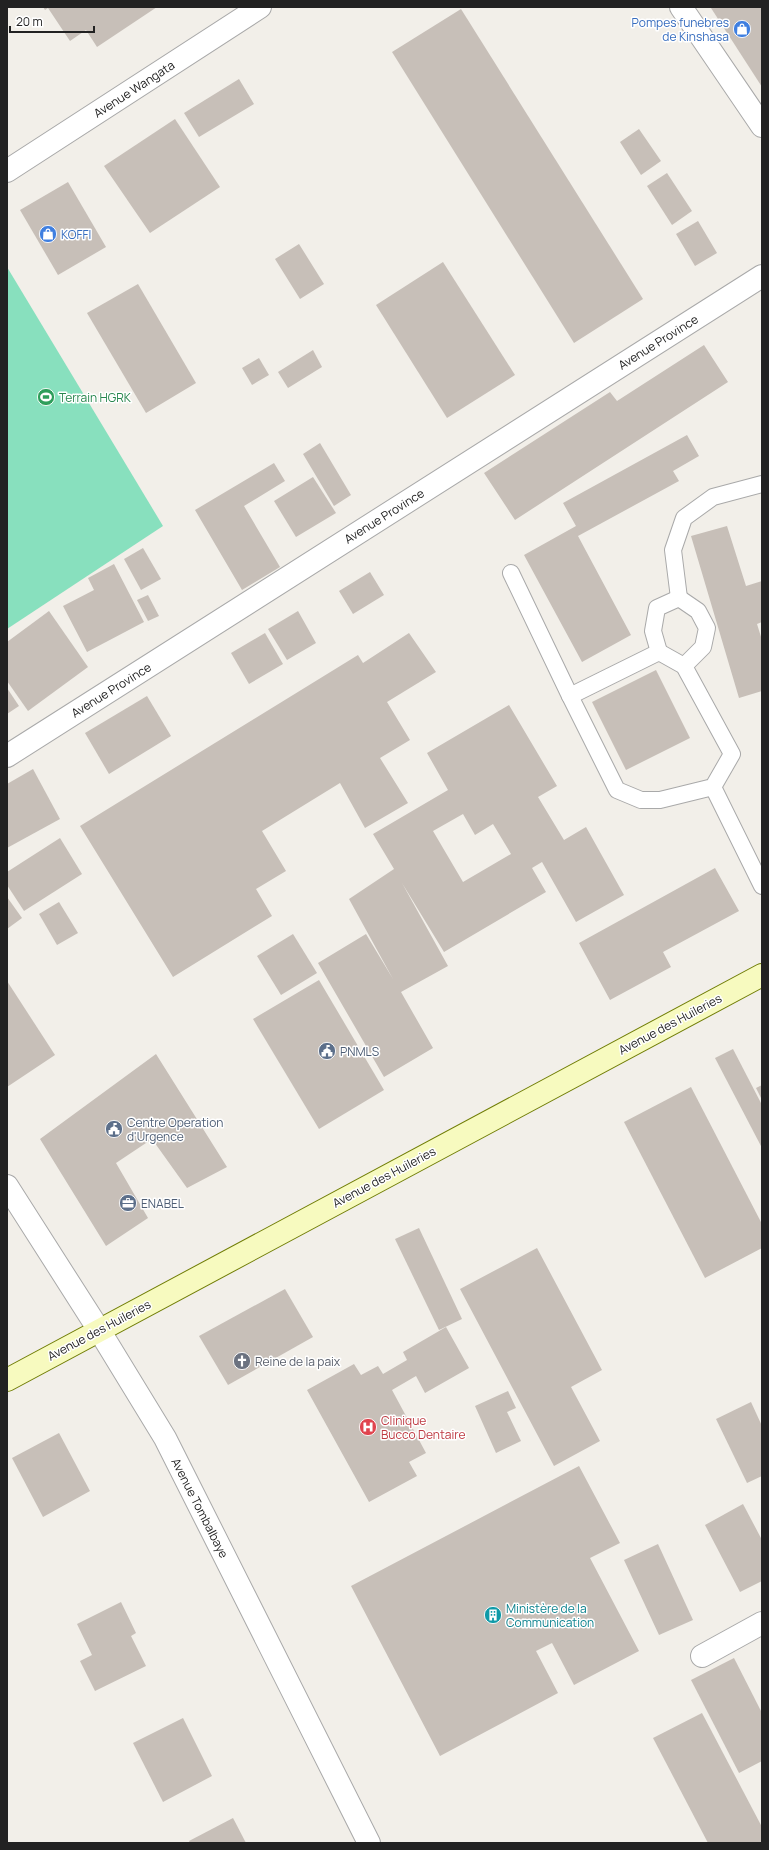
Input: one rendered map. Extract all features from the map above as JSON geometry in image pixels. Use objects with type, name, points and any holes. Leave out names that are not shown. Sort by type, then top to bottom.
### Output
[{"type":"main road","name":"Avenue des Huileries","points":[[7,1380],[762,975]]},
{"type":"street","name":"Avenue Wangata","points":[[7,171],[260,7]]},
{"type":"street","points":[[685,8],[762,126]]},
{"type":"street","name":"Avenue Province","points":[[7,756],[762,276]]},
{"type":"street","name":"Avenue Tombalbaye","points":[[7,1186],[99,1330],[165,1438],[369,1843]]},
{"type":"street","points":[[702,1656],[762,1623]]},
{"type":"lane","points":[[684,666],[703,647],[707,628],[698,611],[679,598],[673,550],[684,518],[713,497],[762,484]]},
{"type":"lane","points":[[511,574],[617,790],[641,800],[660,800],[713,787],[732,754],[684,666],[658,652],[653,631],[656,608],[679,598]]},
{"type":"lane","points":[[570,696],[658,652]]},
{"type":"lane","points":[[713,787],[762,886]]},
{"type":"green space","name":"Terrain HGRK","points":[[7,267],[163,526],[7,629]]},
{"type":"building","points":[[43,7],[157,7],[97,47],[86,30],[70,41],[48,8],[45,10]]},
{"type":"building","points":[[762,7],[762,87],[711,8]]},
{"type":"building","points":[[461,9],[643,299],[574,343],[392,52]]},
{"type":"building","points":[[239,79],[254,104],[199,137],[184,113]]},
{"type":"building","points":[[175,119],[220,187],[150,233],[104,166]]},
{"type":"building","points":[[639,129],[661,161],[641,175],[620,142]]},
{"type":"building","points":[[667,173],[692,211],[672,225],[647,186]]},
{"type":"building","points":[[68,182],[106,247],[58,275],[20,210]]},
{"type":"building","points":[[698,221],[717,253],[695,266],[676,234]]},
{"type":"building","points":[[299,244],[324,284],[300,299],[275,259]]},
{"type":"building","points":[[443,262],[515,375],[447,418],[376,305]]},
{"type":"building","points":[[138,284],[196,383],[146,413],[87,313]]},
{"type":"building","points":[[704,345],[728,382],[515,520],[484,473],[610,392],[617,401]]},
{"type":"building","points":[[313,350],[322,367],[288,388],[278,372]]},
{"type":"building","points":[[259,358],[269,375],[252,385],[242,368]]},
{"type":"building","points":[[687,435],[699,456],[673,471],[679,481],[578,536],[631,635],[582,662],[524,555],[576,526],[563,503]]},
{"type":"building","points":[[320,443],[351,495],[334,506],[303,454]]},
{"type":"building","points":[[274,463],[285,481],[244,506],[280,567],[242,590],[195,510]]},
{"type":"building","points":[[313,477],[336,513],[296,537],[274,501]]},
{"type":"building","points":[[727,526],[746,586],[762,581],[762,622],[757,624],[762,640],[762,691],[739,698],[691,536]]},
{"type":"building","points":[[143,548],[161,579],[141,590],[124,559]]},
{"type":"building","points":[[114,564],[144,622],[87,652],[63,606],[94,590],[88,578]]},
{"type":"building","points":[[370,572],[384,595],[353,614],[339,591]]},
{"type":"building","points":[[148,595],[159,616],[148,621],[137,600]]},
{"type":"building","points":[[49,611],[88,667],[28,711],[7,681],[7,642]]},
{"type":"building","points":[[298,611],[316,643],[287,660],[268,629]]},
{"type":"building","points":[[265,633],[283,664],[249,684],[231,653]]},
{"type":"building","points":[[409,633],[436,672],[387,702],[410,740],[380,758],[408,803],[365,828],[340,783],[262,831],[286,871],[256,889],[272,916],[173,977],[80,826],[358,655],[363,663]]},
{"type":"building","points":[[656,670],[690,738],[626,770],[592,702]]},
{"type":"building","points":[[7,688],[19,706],[7,714]]},
{"type":"building","points":[[147,696],[171,736],[109,774],[85,733]]},
{"type":"building","points":[[509,705],[557,786],[538,797],[564,840],[586,827],[624,895],[576,922],[542,862],[532,868],[546,892],[444,952],[402,883],[448,966],[401,992],[433,1048],[384,1077],[318,963],[366,934],[393,979],[349,899],[394,869],[373,834],[448,790],[427,753]],"holes":[[[463,814],[475,835],[493,824],[511,854],[463,882],[433,831]]]},
{"type":"building","points":[[33,769],[60,819],[7,848],[7,784]]},
{"type":"building","points":[[60,838],[82,874],[24,911],[7,885],[7,872]]},
{"type":"building","points":[[715,868],[739,911],[663,952],[671,967],[610,1000],[579,943]]},
{"type":"building","points":[[7,897],[22,918],[7,929]]},
{"type":"building","points":[[59,902],[78,933],[57,945],[39,914]]},
{"type":"building","points":[[293,934],[317,973],[281,995],[257,956]]},
{"type":"building","points":[[319,980],[384,1090],[319,1129],[253,1019]]},
{"type":"building","points":[[7,981],[55,1055],[7,1087]]},
{"type":"building","points":[[733,1049],[762,1105],[762,1148],[715,1058]]},
{"type":"building","points":[[156,1054],[227,1167],[187,1188],[152,1139],[116,1163],[148,1218],[106,1246],[40,1139]]},
{"type":"building","points":[[762,1085],[762,1100],[756,1088]]},
{"type":"building","points":[[691,1087],[762,1224],[762,1248],[705,1278],[624,1122]]},
{"type":"building","points":[[419,1228],[462,1319],[439,1330],[395,1239]]},
{"type":"building","points":[[537,1248],[602,1370],[571,1387],[600,1441],[554,1466],[460,1289]]},
{"type":"building","name":"Reine de la paix","points":[[285,1289],[313,1337],[228,1385],[199,1336]]},
{"type":"building","points":[[446,1327],[469,1368],[425,1393],[416,1376],[392,1390],[426,1453],[409,1462],[417,1476],[369,1502],[307,1390],[354,1364],[361,1375],[378,1366],[383,1374],[407,1360],[403,1352]]},
{"type":"building","points":[[508,1391],[516,1408],[507,1412],[521,1441],[496,1453],[475,1406]]},
{"type":"building","points":[[751,1402],[762,1426],[762,1476],[747,1483],[716,1419]]},
{"type":"building","points":[[59,1433],[90,1491],[43,1517],[12,1458]]},
{"type":"building","name":"Ministère de la Communication","points":[[579,1466],[620,1543],[590,1558],[639,1651],[574,1685],[552,1643],[536,1651],[558,1693],[440,1756],[351,1586]]},
{"type":"building","points":[[743,1504],[762,1540],[762,1581],[740,1592],[705,1525]]},
{"type":"building","points":[[658,1544],[693,1620],[659,1635],[624,1560]]},
{"type":"building","points":[[121,1602],[136,1633],[131,1636],[146,1666],[95,1691],[80,1661],[92,1655],[77,1624]]},
{"type":"building","points":[[734,1658],[762,1713],[762,1761],[739,1773],[691,1680]]},
{"type":"building","points":[[702,1713],[762,1827],[762,1843],[708,1843],[653,1738]]},
{"type":"building","points":[[183,1718],[212,1776],[163,1802],[133,1743]]},
{"type":"building","points":[[233,1818],[246,1843],[190,1843],[189,1841]]},
{"type":"place","name":"Pompes funebres de Kinshasa","points":[[742,29]]},
{"type":"place","name":"KOFFI","points":[[48,234]]},
{"type":"place","name":"Terrain HGRK","points":[[46,397]]},
{"type":"place","name":"PNMLS","points":[[327,1051]]},
{"type":"place","name":"Centre Operation d'Urgence","points":[[114,1129]]},
{"type":"place","name":"ENABEL","points":[[128,1203]]},
{"type":"place","name":"Reine de la paix","points":[[242,1361]]},
{"type":"place","name":"Clinique Bucco Dentaire","points":[[368,1427]]},
{"type":"place","name":"Ministère de la Communication","points":[[493,1615]]}]
